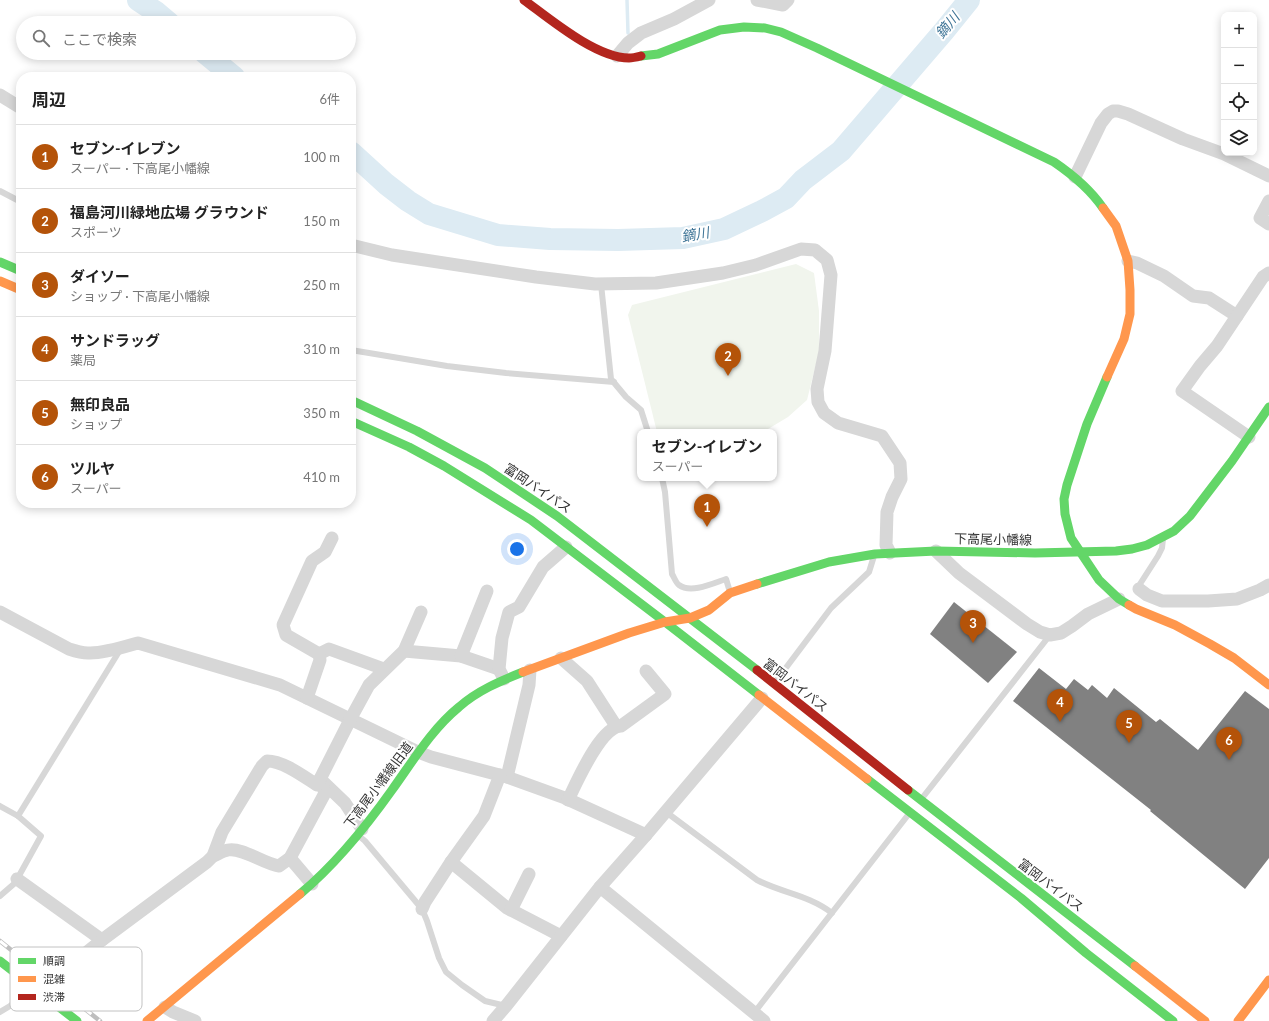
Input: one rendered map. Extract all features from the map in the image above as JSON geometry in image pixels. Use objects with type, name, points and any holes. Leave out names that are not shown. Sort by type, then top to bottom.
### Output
[{"type":"main road","points":[[524,0],[582,42],[609,54],[628,58],[658,54],[720,30],[758,27],[781,32],[1054,162],[1075,177],[1087,188],[1116,226],[1128,261],[1130,314],[1124,339],[1087,424],[1073,464],[1064,499],[1065,514],[1071,538],[1099,580],[1119,599],[1136,609],[1175,625],[1234,658],[1269,685]]},
{"type":"main road","points":[[0,262],[16,268]]},
{"type":"main road","points":[[0,281],[16,288]]},
{"type":"main road","name":"富岡バイパス","points":[[356,402],[457,452],[541,504],[690,618],[1205,1021]]},
{"type":"main road","name":"下高尾小幡線","points":[[665,622],[690,618],[709,610],[730,593],[781,576],[829,562],[874,554],[936,551],[1035,553],[1116,551],[1147,545],[1174,531],[1190,516],[1268,412]]},
{"type":"main road","points":[[356,423],[409,447],[444,466],[511,507],[566,547],[1021,898],[1086,953],[1173,1021]]},
{"type":"main road","name":"下高尾小幡線旧道","points":[[147,1021],[333,865],[360,832],[418,752],[440,727],[462,705],[487,688],[502,674],[530,670],[629,633],[665,622]]},
{"type":"main road","points":[[0,961],[10,969]]},
{"type":"main road","points":[[1238,1021],[1269,980]]},
{"type":"main road","points":[[64,1011],[77,1021]]},
{"type":"street","points":[[618,56],[628,42],[642,33],[674,19],[709,0]]},
{"type":"street","points":[[758,0],[783,5],[788,0]]},
{"type":"street","points":[[0,95],[16,105]]},
{"type":"street","points":[[1075,177],[1101,123],[1108,114],[1113,111],[1128,114],[1183,139],[1224,154],[1269,176]]},
{"type":"street","points":[[1269,201],[1260,218],[1269,224]]},
{"type":"street","points":[[356,246],[392,255],[536,277],[601,284],[656,283],[723,273],[756,265],[801,249],[816,250],[826,260],[830,275],[826,351],[817,389],[818,402],[824,413],[838,423],[882,436],[900,463],[901,479],[892,497],[887,512],[886,545],[890,553]]},
{"type":"street","points":[[1128,261],[1137,263],[1164,276],[1193,296],[1209,298],[1237,316]]},
{"type":"street","points":[[1249,437],[1182,391],[1217,346],[1263,277],[1269,273]]},
{"type":"street","points":[[319,654],[286,635],[283,625],[312,561],[324,552],[332,538]]},
{"type":"street","points":[[404,651],[462,656],[502,674],[502,638],[509,612],[519,607],[543,567],[566,547]]},
{"type":"street","points":[[936,551],[959,573],[1027,624],[1040,632],[1050,635],[1062,633],[1088,614],[1119,599]]},
{"type":"street","points":[[1139,590],[1162,601],[1208,601],[1237,599],[1269,585]]},
{"type":"street","points":[[462,656],[487,591]]},
{"type":"street","points":[[1160,619],[1170,600]]},
{"type":"street","points":[[0,612],[69,649],[81,653],[121,648],[138,643],[280,685],[351,718],[418,752],[431,757],[504,776],[568,800],[646,835]]},
{"type":"street","points":[[213,856],[222,832],[262,766],[267,762],[273,761],[280,763],[317,785],[369,685],[404,651],[421,612]]},
{"type":"street","points":[[319,654],[329,649],[384,669]]},
{"type":"street","points":[[307,698],[320,660],[319,654]]},
{"type":"street","points":[[561,658],[587,681],[616,726]]},
{"type":"street","points":[[422,909],[451,862],[484,816],[504,776],[529,685],[530,670]]},
{"type":"street","points":[[568,800],[599,741],[612,728],[621,726],[665,694],[646,671]]},
{"type":"street","points":[[493,1021],[600,887],[666,812],[762,698]]},
{"type":"street","points":[[320,779],[345,803],[360,832]]},
{"type":"street","points":[[93,947],[213,856],[227,850],[236,849],[272,865],[279,866],[290,858],[325,793],[320,779]]},
{"type":"street","points":[[290,858],[312,884]]},
{"type":"street","points":[[451,862],[507,908],[561,936]]},
{"type":"street","points":[[511,910],[529,874]]},
{"type":"street","points":[[17,879],[102,940]]},
{"type":"street","points":[[600,887],[756,1018]]},
{"type":"street","points":[[165,1007],[195,1021]]},
{"type":"lane","points":[[0,191],[16,199]]},
{"type":"lane","points":[[601,284],[611,379],[626,396],[642,410],[647,429]]},
{"type":"lane","points":[[356,351],[455,367],[614,382]]},
{"type":"lane","points":[[663,481],[665,492],[672,574],[679,585],[687,588],[698,588],[726,579],[730,593]]},
{"type":"lane","points":[[1139,590],[1140,584],[1162,548],[1164,537]]},
{"type":"lane","points":[[773,684],[831,608],[869,572],[874,554]]},
{"type":"lane","points":[[921,800],[1050,635]]},
{"type":"lane","points":[[18,816],[121,648]]},
{"type":"lane","points":[[0,806],[18,816],[41,836],[15,883],[0,896]]},
{"type":"lane","points":[[666,812],[757,880],[766,885],[803,896],[825,907],[832,913]]},
{"type":"lane","points":[[756,1018],[832,913],[910,812]]},
{"type":"lane","points":[[360,832],[365,841],[422,909],[439,958],[446,972],[485,1001],[506,1006]]},
{"type":"lane","points":[[0,1012],[10,1006]]},
{"type":"shaded area","points":[[796,264],[814,273],[819,311],[819,352],[807,400],[788,417],[768,429],[656,429],[628,315],[632,305]]},
{"type":"building","points":[[954,602],[1017,652],[988,683],[930,634]]},
{"type":"building","points":[[1039,668],[1066,689],[1074,679],[1088,690],[1092,685],[1107,698],[1114,688],[1156,722],[1160,719],[1198,750],[1245,691],[1269,709],[1269,858],[1245,889],[1150,811],[1151,810],[1013,701]]},
{"type":"waterway","name":"鏑川","points":[[138,0],[161,16]]},
{"type":"waterway","points":[[627,0],[628,33]]},
{"type":"waterway","name":"鏑川","points":[[356,157],[386,184],[408,201],[429,214],[498,235],[550,239],[618,240],[683,238],[724,229],[786,198],[803,180],[841,151],[969,0]]},
{"type":"waterway","name":"鏑川","points":[[213,60],[228,72]]},
{"type":"railway","points":[[0,941],[10,949]]},
{"type":"railway","points":[[88,1011],[100,1021]]},
{"type":"traffic: fast","points":[[641,56],[658,54],[720,30],[744,27],[765,28],[781,32],[1054,162],[1081,183],[1103,208]]},
{"type":"traffic: fast","points":[[0,262],[16,269]]},
{"type":"traffic: fast","points":[[1107,377],[1087,424],[1067,485],[1064,499],[1065,514],[1071,538],[1099,580],[1119,599],[1129,605]]},
{"type":"traffic: fast","points":[[356,402],[417,431],[485,468],[557,516],[757,670]]},
{"type":"traffic: fast","points":[[757,584],[829,562],[875,554],[936,551],[1035,553],[1116,551],[1147,545],[1174,531],[1190,516],[1232,461],[1269,407]]},
{"type":"traffic: fast","points":[[356,423],[409,447],[444,466],[531,520],[759,695]]},
{"type":"traffic: fast","points":[[300,894],[338,858],[361,832],[423,746],[449,716],[466,701],[481,691],[523,672]]},
{"type":"traffic: fast","points":[[867,779],[1021,898],[1086,953],[1173,1021]]},
{"type":"traffic: fast","points":[[908,790],[1135,966]]},
{"type":"traffic: fast","points":[[0,961],[10,969]]},
{"type":"traffic: fast","points":[[64,1011],[77,1021]]},
{"type":"traffic: slow","points":[[1103,208],[1116,226],[1128,261],[1130,290],[1130,314],[1124,339],[1107,377]]},
{"type":"traffic: slow","points":[[0,281],[16,288]]},
{"type":"traffic: slow","points":[[523,672],[629,633],[665,622],[690,618],[709,610],[730,593],[757,584]]},
{"type":"traffic: slow","points":[[1129,605],[1175,625],[1210,644],[1234,658],[1269,685]]},
{"type":"traffic: slow","points":[[759,695],[867,779]]},
{"type":"traffic: slow","points":[[147,1021],[300,894]]},
{"type":"traffic: slow","points":[[1135,966],[1205,1021]]},
{"type":"traffic: slow","points":[[1238,1021],[1269,980]]},
{"type":"traffic: jam","points":[[524,0],[560,27],[602,52],[629,58],[641,56]]},
{"type":"traffic: jam","points":[[757,670],[908,790]]},
{"type":"place","name":"福島河川緑地広場 グラウンド","points":[[728,376]]},
{"type":"place","name":"セブン-イレブン","points":[[707,527]]},
{"type":"place","name":"ダイソー","points":[[973,643]]},
{"type":"place","name":"サンドラッグ","points":[[1060,722]]},
{"type":"place","name":"無印良品","points":[[1129,743]]},
{"type":"place","name":"ツルヤ","points":[[1229,760]]}]
